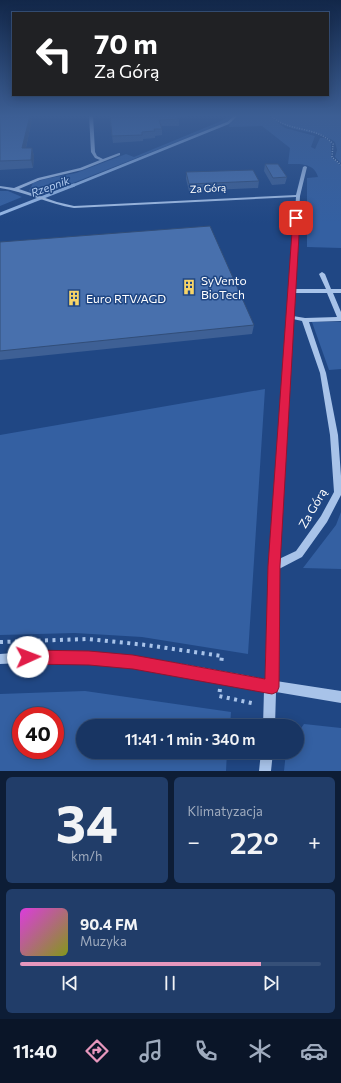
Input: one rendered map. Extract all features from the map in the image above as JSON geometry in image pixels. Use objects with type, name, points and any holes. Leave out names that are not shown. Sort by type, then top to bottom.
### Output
[{"type":"street","points":[[93,151],[96,157],[102,160]]},
{"type":"street","points":[[16,190],[39,179],[81,169],[119,154]]},
{"type":"street","points":[[270,719],[272,687],[274,566],[291,291],[298,196],[305,167]]},
{"type":"street","name":"Za Górą","points":[[0,187],[16,190],[64,206],[85,207],[298,196]]},
{"type":"street","points":[[290,317],[305,320],[341,319],[322,274]]},
{"type":"street","points":[[291,291],[341,291]]},
{"type":"street","name":"Za Górą","points":[[274,566],[300,554],[324,519],[338,492],[334,436],[324,373],[305,320]]},
{"type":"street","points":[[0,659],[42,656],[133,662],[272,687],[341,697]]},
{"type":"street","points":[[265,771],[266,759]]},
{"type":"path","points":[[332,151],[332,157],[341,165]]},
{"type":"shaded area","points":[[149,151],[154,151],[45,194],[29,191],[33,183],[45,179],[76,173],[126,154],[134,157]]},
{"type":"shaded area","points":[[290,151],[331,151],[331,157],[341,166],[341,248],[307,247],[307,178],[318,177],[313,169],[306,165],[288,164]]},
{"type":"shaded area","points":[[337,151],[341,151],[341,163],[335,157]]},
{"type":"shaded area","points":[[0,191],[8,191],[22,197],[0,206]]},
{"type":"shaded area","points":[[312,322],[341,322],[341,369],[329,370]]},
{"type":"shaded area","points":[[265,389],[248,654],[142,637],[75,633],[0,635],[0,435]]},
{"type":"shaded area","points":[[341,512],[341,569],[303,568],[336,525]]},
{"type":"shaded area","points":[[85,691],[231,712],[230,719],[76,719],[76,759],[227,759],[226,771],[0,771],[0,694]]},
{"type":"shaded area","points":[[304,724],[341,728],[341,771],[284,771],[285,759],[304,759]]},
{"type":"building","points":[[0,151],[32,151],[31,160],[0,161]]},
{"type":"building","points":[[265,164],[278,164],[287,177],[273,178]]},
{"type":"building","points":[[253,170],[259,181],[189,184],[186,172]]},
{"type":"building","points":[[210,226],[254,325],[0,351],[0,242]]},
{"type":"waterway","name":"Rzepnik","points":[[72,186],[159,151]]},
{"type":"waterway","name":"Rzepnik","points":[[0,214],[74,185]]},
{"type":"place","name":"SyVento BioTech","points":[[189,287]]},
{"type":"place","name":"Euro RTV/AGD","points":[[74,298]]},
{"type":"route","points":[[28,657],[42,656],[89,658],[133,662],[272,687],[274,566],[296,218]]}]
